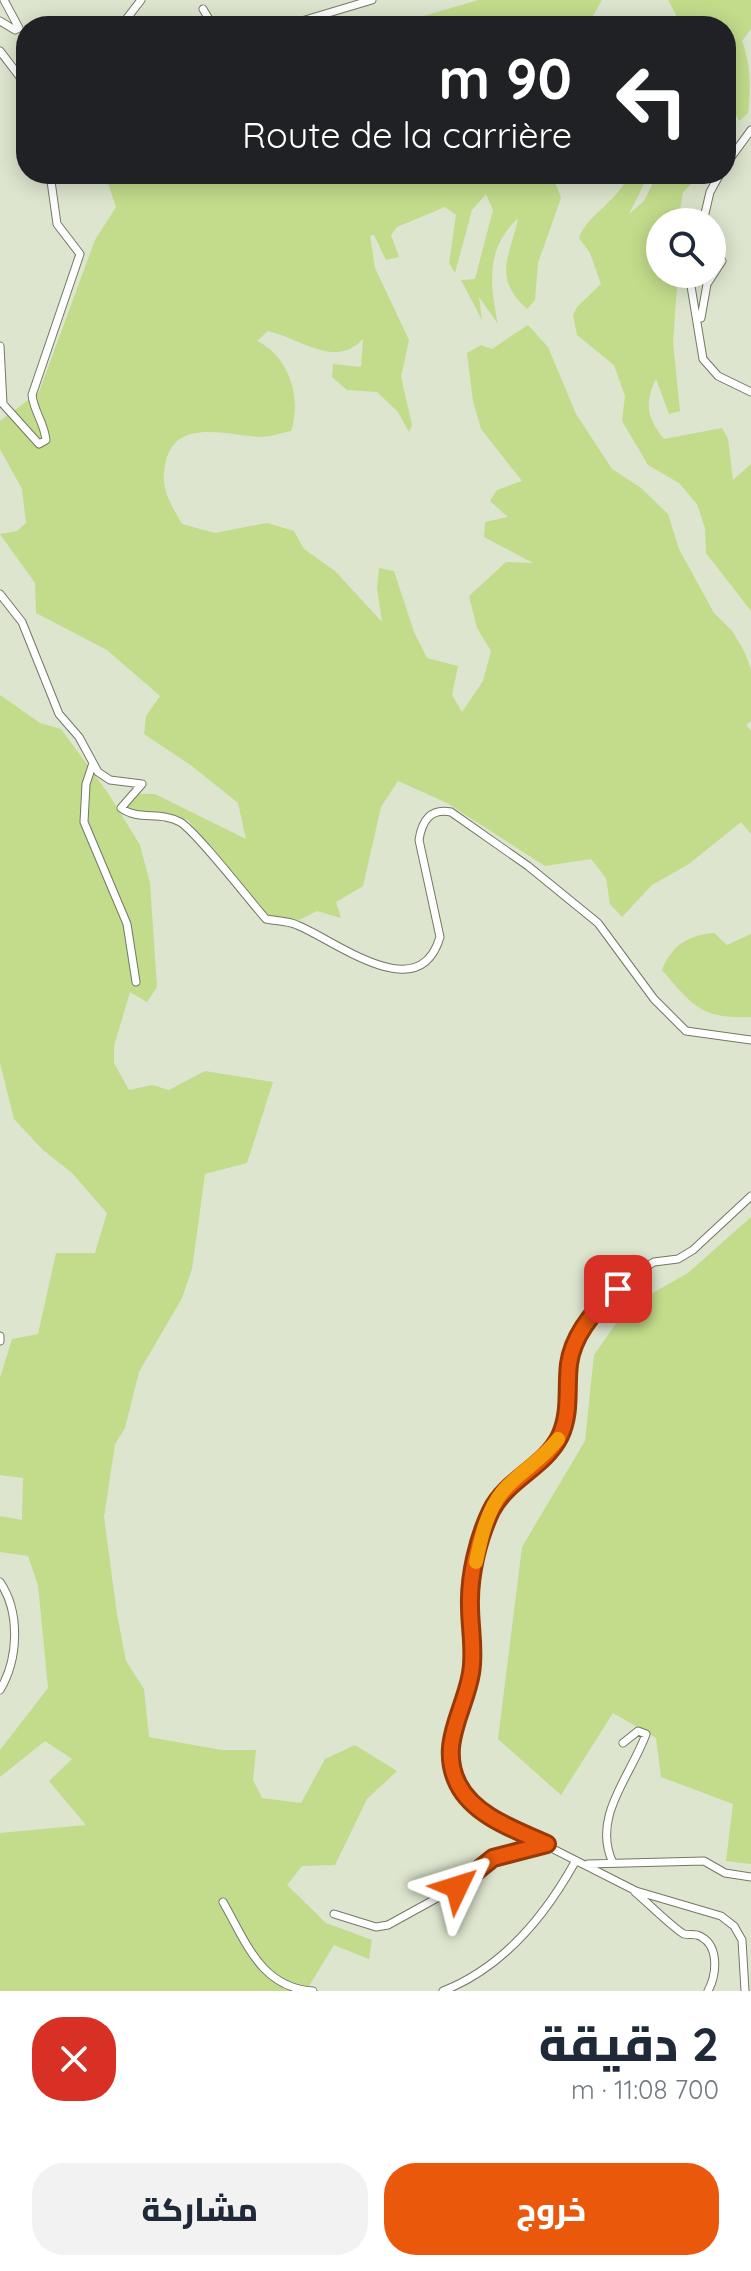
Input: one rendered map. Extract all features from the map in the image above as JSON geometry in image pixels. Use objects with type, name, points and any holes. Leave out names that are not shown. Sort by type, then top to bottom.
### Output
[{"type":"street","points":[[4,0],[16,22]]},
{"type":"street","points":[[129,16],[141,0]]},
{"type":"street","points":[[318,16],[372,0]]},
{"type":"street","points":[[203,9],[207,16]]},
{"type":"street","points":[[0,51],[16,72]]},
{"type":"street","points":[[736,150],[751,130]]},
{"type":"street","points":[[0,346],[3,404],[39,444],[46,440],[45,432],[34,410],[32,395],[80,254],[57,224],[51,184]]},
{"type":"street","points":[[706,208],[714,184]]},
{"type":"street","points":[[692,288],[700,324]]},
{"type":"street","points":[[706,288],[698,343],[703,359],[718,376],[751,392]]},
{"type":"street","points":[[0,594],[22,622],[59,714],[79,737],[98,772],[110,780],[142,784],[121,808],[131,816],[157,816],[181,822],[266,919],[294,923],[379,967],[396,971],[414,967],[436,949],[438,923],[419,840],[421,826],[429,815],[440,810],[451,812],[528,866],[598,923],[654,999],[686,1031],[751,1040]]},
{"type":"street","points":[[93,762],[86,784],[84,822],[127,924],[136,982]]},
{"type":"street","points":[[751,1196],[693,1250],[678,1259],[654,1262],[599,1306],[574,1344],[569,1364],[568,1406],[559,1438],[545,1456],[502,1493],[481,1539],[470,1601],[471,1671],[450,1738],[453,1772],[460,1787],[475,1805],[575,1862],[704,1861],[725,1873],[751,1877]]},
{"type":"street","points":[[0,1582],[8,1599],[15,1636],[11,1671],[0,1690]]},
{"type":"street","points":[[613,1863],[606,1832],[609,1815],[646,1734],[638,1731],[623,1743]]},
{"type":"street","points":[[334,1914],[376,1927],[388,1925],[457,1887],[493,1858],[547,1844]]},
{"type":"street","points":[[443,1991],[481,1971],[519,1939],[549,1907],[575,1862]]},
{"type":"street","points":[[585,1864],[628,1886],[721,1916],[734,1926],[742,1940],[745,1991]]},
{"type":"street","points":[[628,1886],[684,1934],[698,1935],[706,1941],[714,1955],[715,1972],[708,1991]]},
{"type":"street","points":[[223,1902],[251,1951],[279,1985],[313,1991]]},
{"type":"green space","points":[[478,0],[602,0],[593,16],[424,16]]},
{"type":"green space","points":[[668,0],[751,0],[751,29],[742,41],[749,68],[749,103],[748,113],[739,121],[736,115],[736,16],[677,16]]},
{"type":"green space","points":[[108,184],[556,184],[561,198],[538,263],[535,300],[527,309],[509,286],[506,276],[518,218],[500,242],[492,281],[498,324],[479,297],[482,320],[461,280],[475,279],[493,210],[486,194],[472,210],[455,273],[449,263],[456,215],[445,207],[397,227],[391,235],[399,257],[386,260],[374,235],[370,236],[375,268],[409,340],[401,377],[412,425],[409,432],[398,412],[377,392],[347,390],[332,377],[333,364],[361,367],[363,339],[352,348],[330,352],[268,331],[257,341],[277,357],[290,379],[295,405],[291,431],[260,437],[204,432],[180,439],[166,461],[164,479],[167,494],[182,524],[215,533],[267,523],[294,531],[304,549],[335,571],[382,622],[377,588],[379,568],[394,571],[414,632],[427,658],[458,666],[452,695],[462,712],[483,681],[491,651],[477,628],[469,596],[506,562],[533,563],[484,537],[485,522],[508,517],[490,501],[497,490],[522,481],[481,429],[473,401],[467,353],[481,345],[492,349],[528,325],[548,347],[576,414],[612,469],[641,488],[668,514],[679,549],[714,613],[733,632],[745,653],[751,670],[751,721],[746,725],[751,731],[751,834],[741,822],[689,864],[652,885],[622,917],[610,904],[606,878],[591,859],[545,866],[447,803],[398,781],[381,807],[363,886],[336,902],[341,918],[317,911],[299,920],[269,917],[188,820],[127,807],[139,794],[155,794],[246,839],[238,803],[192,766],[144,734],[146,716],[160,696],[107,650],[36,613],[35,583],[0,534],[17,531],[26,523],[22,489],[0,449],[0,421],[39,392],[95,240],[116,207]]},
{"type":"green space","points":[[624,184],[644,184],[629,214],[644,201],[652,184],[691,184],[683,192],[680,208],[646,208],[646,288],[677,288],[673,342],[680,411],[669,414],[656,379],[649,410],[664,439],[722,428],[728,439],[733,480],[751,464],[751,611],[706,553],[705,528],[697,504],[679,483],[648,465],[622,421],[625,396],[614,365],[577,335],[573,315],[601,284],[590,253],[579,238],[589,221]]},
{"type":"green space","points":[[0,695],[40,723],[61,729],[108,793],[140,845],[150,883],[157,987],[147,1002],[130,992],[114,1046],[114,1063],[129,1090],[152,1085],[169,1090],[205,1071],[273,1082],[247,1163],[205,1174],[192,1269],[182,1298],[139,1372],[125,1428],[115,1444],[104,1517],[126,1661],[144,1689],[149,1737],[221,1750],[256,1750],[253,1780],[262,1798],[301,1803],[325,1759],[355,1745],[397,1771],[367,1799],[335,1865],[302,1866],[287,1885],[326,1923],[372,1940],[369,1959],[334,1945],[306,1991],[0,1991],[0,1833],[86,1825],[49,1781],[72,1759],[45,1741],[0,1777],[0,1750],[48,1688],[38,1585],[28,1556],[0,1552],[0,1516],[22,1520],[23,1478],[0,1475],[0,1378],[12,1339],[38,1334],[56,1253],[95,1253],[107,1213],[72,1173],[43,1150],[14,1119],[0,1063]]},
{"type":"green space","points":[[714,933],[727,945],[751,934],[751,1017],[720,1016],[699,1008],[662,970],[670,954],[682,943],[696,936]]},
{"type":"green space","points":[[751,1217],[751,1864],[726,1861],[733,1804],[661,1777],[656,1738],[613,1713],[561,1795],[498,1739],[522,1547],[585,1441],[594,1355],[628,1307],[688,1273]]},
{"type":"slow traffic","points":[[476,1562],[490,1514],[502,1493],[545,1456],[558,1439]]},
{"type":"route","points":[[457,1887],[493,1858],[547,1844],[500,1822],[475,1805],[460,1787],[453,1772],[450,1738],[471,1671],[470,1601],[481,1539],[490,1514],[502,1493],[545,1456],[559,1438],[570,1393],[569,1364],[574,1344],[599,1306],[618,1289]]}]
